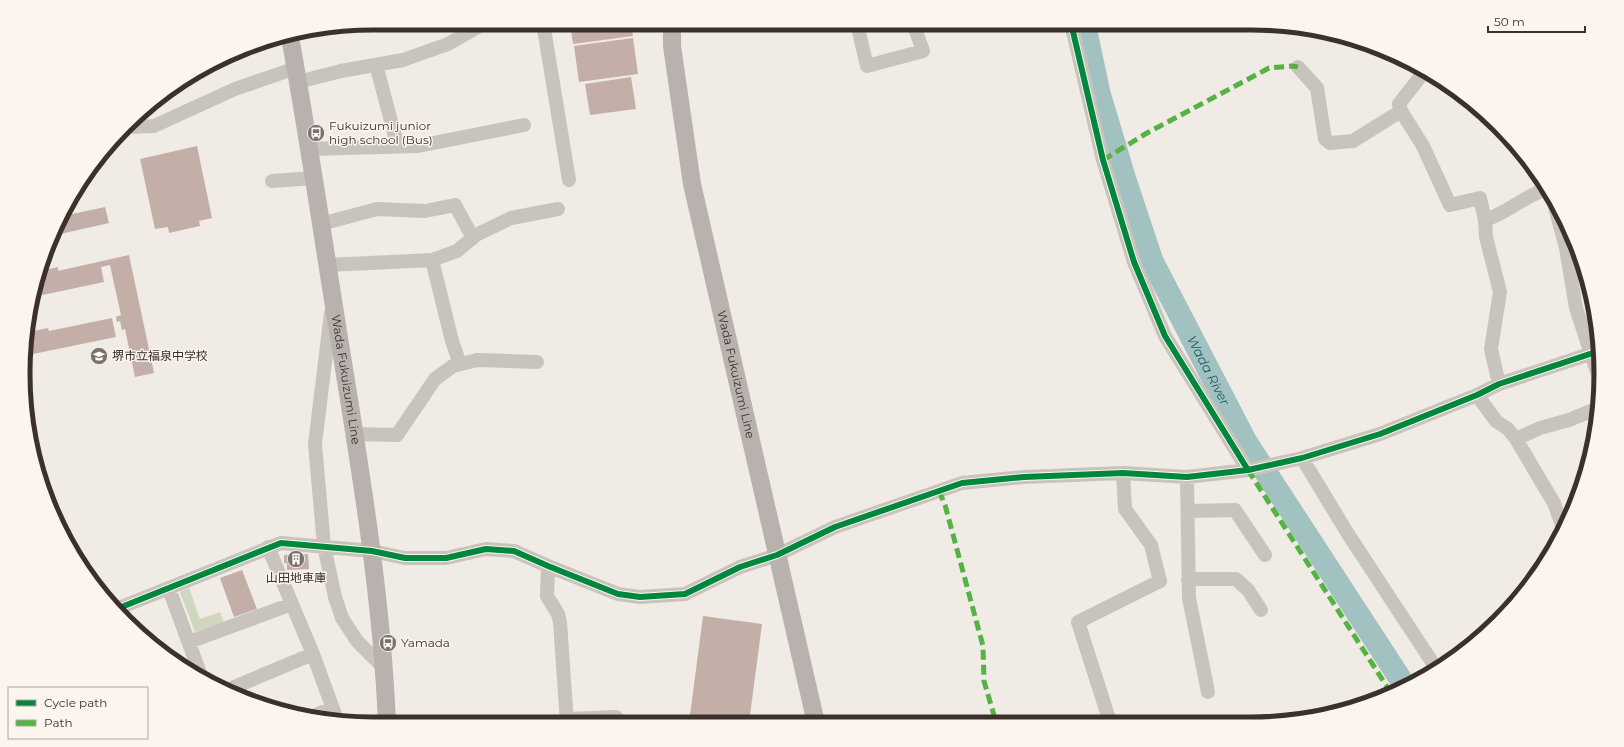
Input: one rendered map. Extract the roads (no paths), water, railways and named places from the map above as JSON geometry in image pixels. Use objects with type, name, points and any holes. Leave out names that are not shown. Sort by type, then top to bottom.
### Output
[{"type":"main road","name":"Wada Fukuizumi Line","points":[[672,30],[672,46],[692,184],[815,717]]},
{"type":"main road","name":"Wada Fukuizumi Line","points":[[291,41],[355,434],[372,551],[387,717]]},
{"type":"street","points":[[135,127],[154,126],[235,89],[297,75],[341,71],[403,60],[448,44],[473,30]]},
{"type":"street","points":[[544,30],[569,180]]},
{"type":"street","points":[[858,30],[867,66],[923,51],[916,30]]},
{"type":"street","points":[[1073,30],[1103,160],[1134,262],[1165,336],[1252,469]]},
{"type":"street","points":[[376,65],[398,147]]},
{"type":"street","points":[[1298,67],[1317,88],[1326,139],[1330,143],[1353,141],[1401,111]]},
{"type":"street","points":[[1422,76],[1399,104],[1401,111],[1423,146],[1450,205],[1480,198],[1485,220],[1486,236],[1500,292],[1491,349],[1499,384]]},
{"type":"street","points":[[309,148],[418,146],[524,125]]},
{"type":"street","points":[[272,181],[314,178]]},
{"type":"street","points":[[1485,220],[1494,218],[1529,197],[1541,192]]},
{"type":"street","points":[[321,224],[377,209],[424,211],[455,205],[473,238]]},
{"type":"street","points":[[327,265],[432,260],[457,251],[473,238],[511,218],[558,209]]},
{"type":"street","points":[[1571,251],[1576,308],[1593,346]]},
{"type":"street","points":[[432,260],[452,341],[460,364]]},
{"type":"street","points":[[333,299],[315,444],[324,546],[335,597],[342,618],[357,641],[383,667]]},
{"type":"street","points":[[122,607],[280,543],[372,551],[405,558],[446,558],[486,549],[514,551],[618,594],[640,597],[685,594],[740,568],[777,555],[835,527],[962,483],[1024,476],[1123,473],[1187,477],[1252,469],[1302,458],[1380,434],[1477,395],[1499,384],[1593,353]]},
{"type":"street","points":[[355,434],[398,435],[435,379],[453,366],[477,360],[537,362]]},
{"type":"street","points":[[1477,395],[1496,421],[1508,428],[1516,439],[1554,503],[1561,521]]},
{"type":"street","points":[[1516,439],[1540,428],[1569,420],[1592,411]]},
{"type":"street","points":[[1302,458],[1348,534],[1433,664]]},
{"type":"street","points":[[1108,717],[1078,622],[1160,581],[1151,545],[1125,509],[1123,473]]},
{"type":"street","points":[[1187,477],[1189,598],[1208,692]]},
{"type":"street","points":[[1188,511],[1235,510],[1265,555]]},
{"type":"street","points":[[268,547],[313,654],[335,714]]},
{"type":"street","points":[[548,566],[547,596],[558,614],[560,622],[567,717]]},
{"type":"street","points":[[1188,579],[1236,579],[1248,590],[1261,610]]},
{"type":"street","points":[[169,589],[199,669]]},
{"type":"street","points":[[189,642],[292,604]]},
{"type":"street","points":[[234,687],[313,654]]},
{"type":"waterway","name":"Wada River","points":[[1086,30],[1099,93],[1125,180],[1152,261],[1246,442],[1402,682]]},
{"type":"place","name":"Fukuizumi junior high school (Bus)","points":[[316,133]]},
{"type":"place","name":"堺市立福泉中学校","points":[[99,356]]},
{"type":"place","name":"山田地車庫","points":[[296,559]]},
{"type":"place","name":"Yamada","points":[[388,643]]}]
